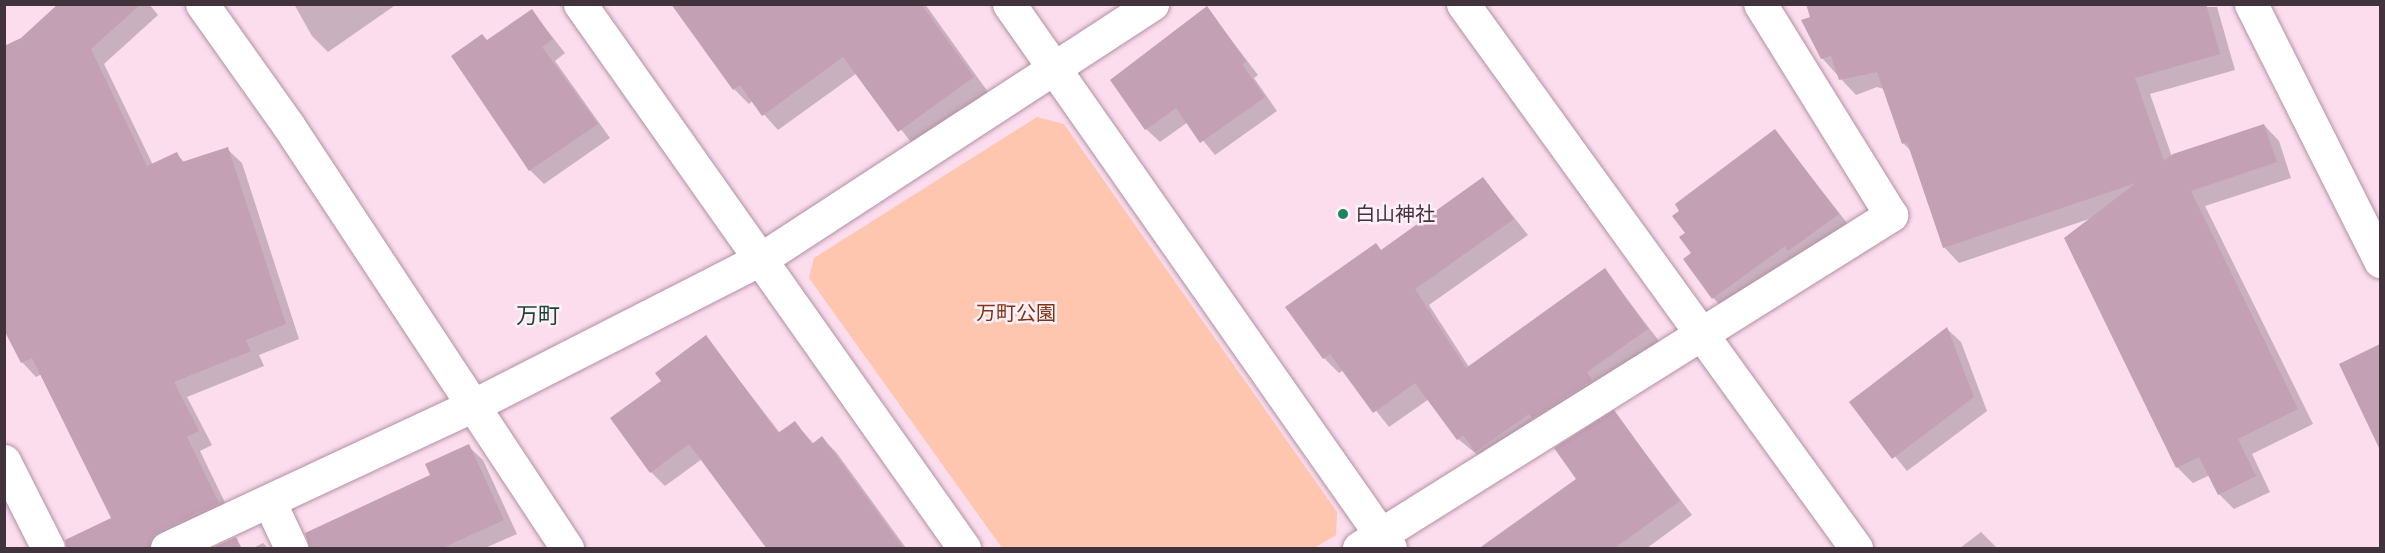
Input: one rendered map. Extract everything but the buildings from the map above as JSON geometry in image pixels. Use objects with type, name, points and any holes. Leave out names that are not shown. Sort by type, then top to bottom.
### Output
[{"type":"street","points":[[202,4],[288,125],[567,549]]},
{"type":"street","points":[[580,4],[964,549]]},
{"type":"street","points":[[1009,4],[1377,544],[1700,334],[1891,215],[1760,4]]},
{"type":"street","points":[[167,549],[474,405],[761,259],[1152,4]]},
{"type":"street","points":[[1463,4],[1856,549]]},
{"type":"street","points":[[2251,4],[2380,261]]},
{"type":"street","points":[[4,461],[48,549]]},
{"type":"street","points":[[269,501],[291,549]]},
{"type":"green space","name":"万町公園","points":[[1037,117],[1064,124],[1337,512],[1336,535],[1314,548],[1002,548],[809,278],[814,258]]},
{"type":"place","name":"白山神社","points":[[1343,214]]},
{"type":"district","name":"万町","points":[[538,316]]}]
